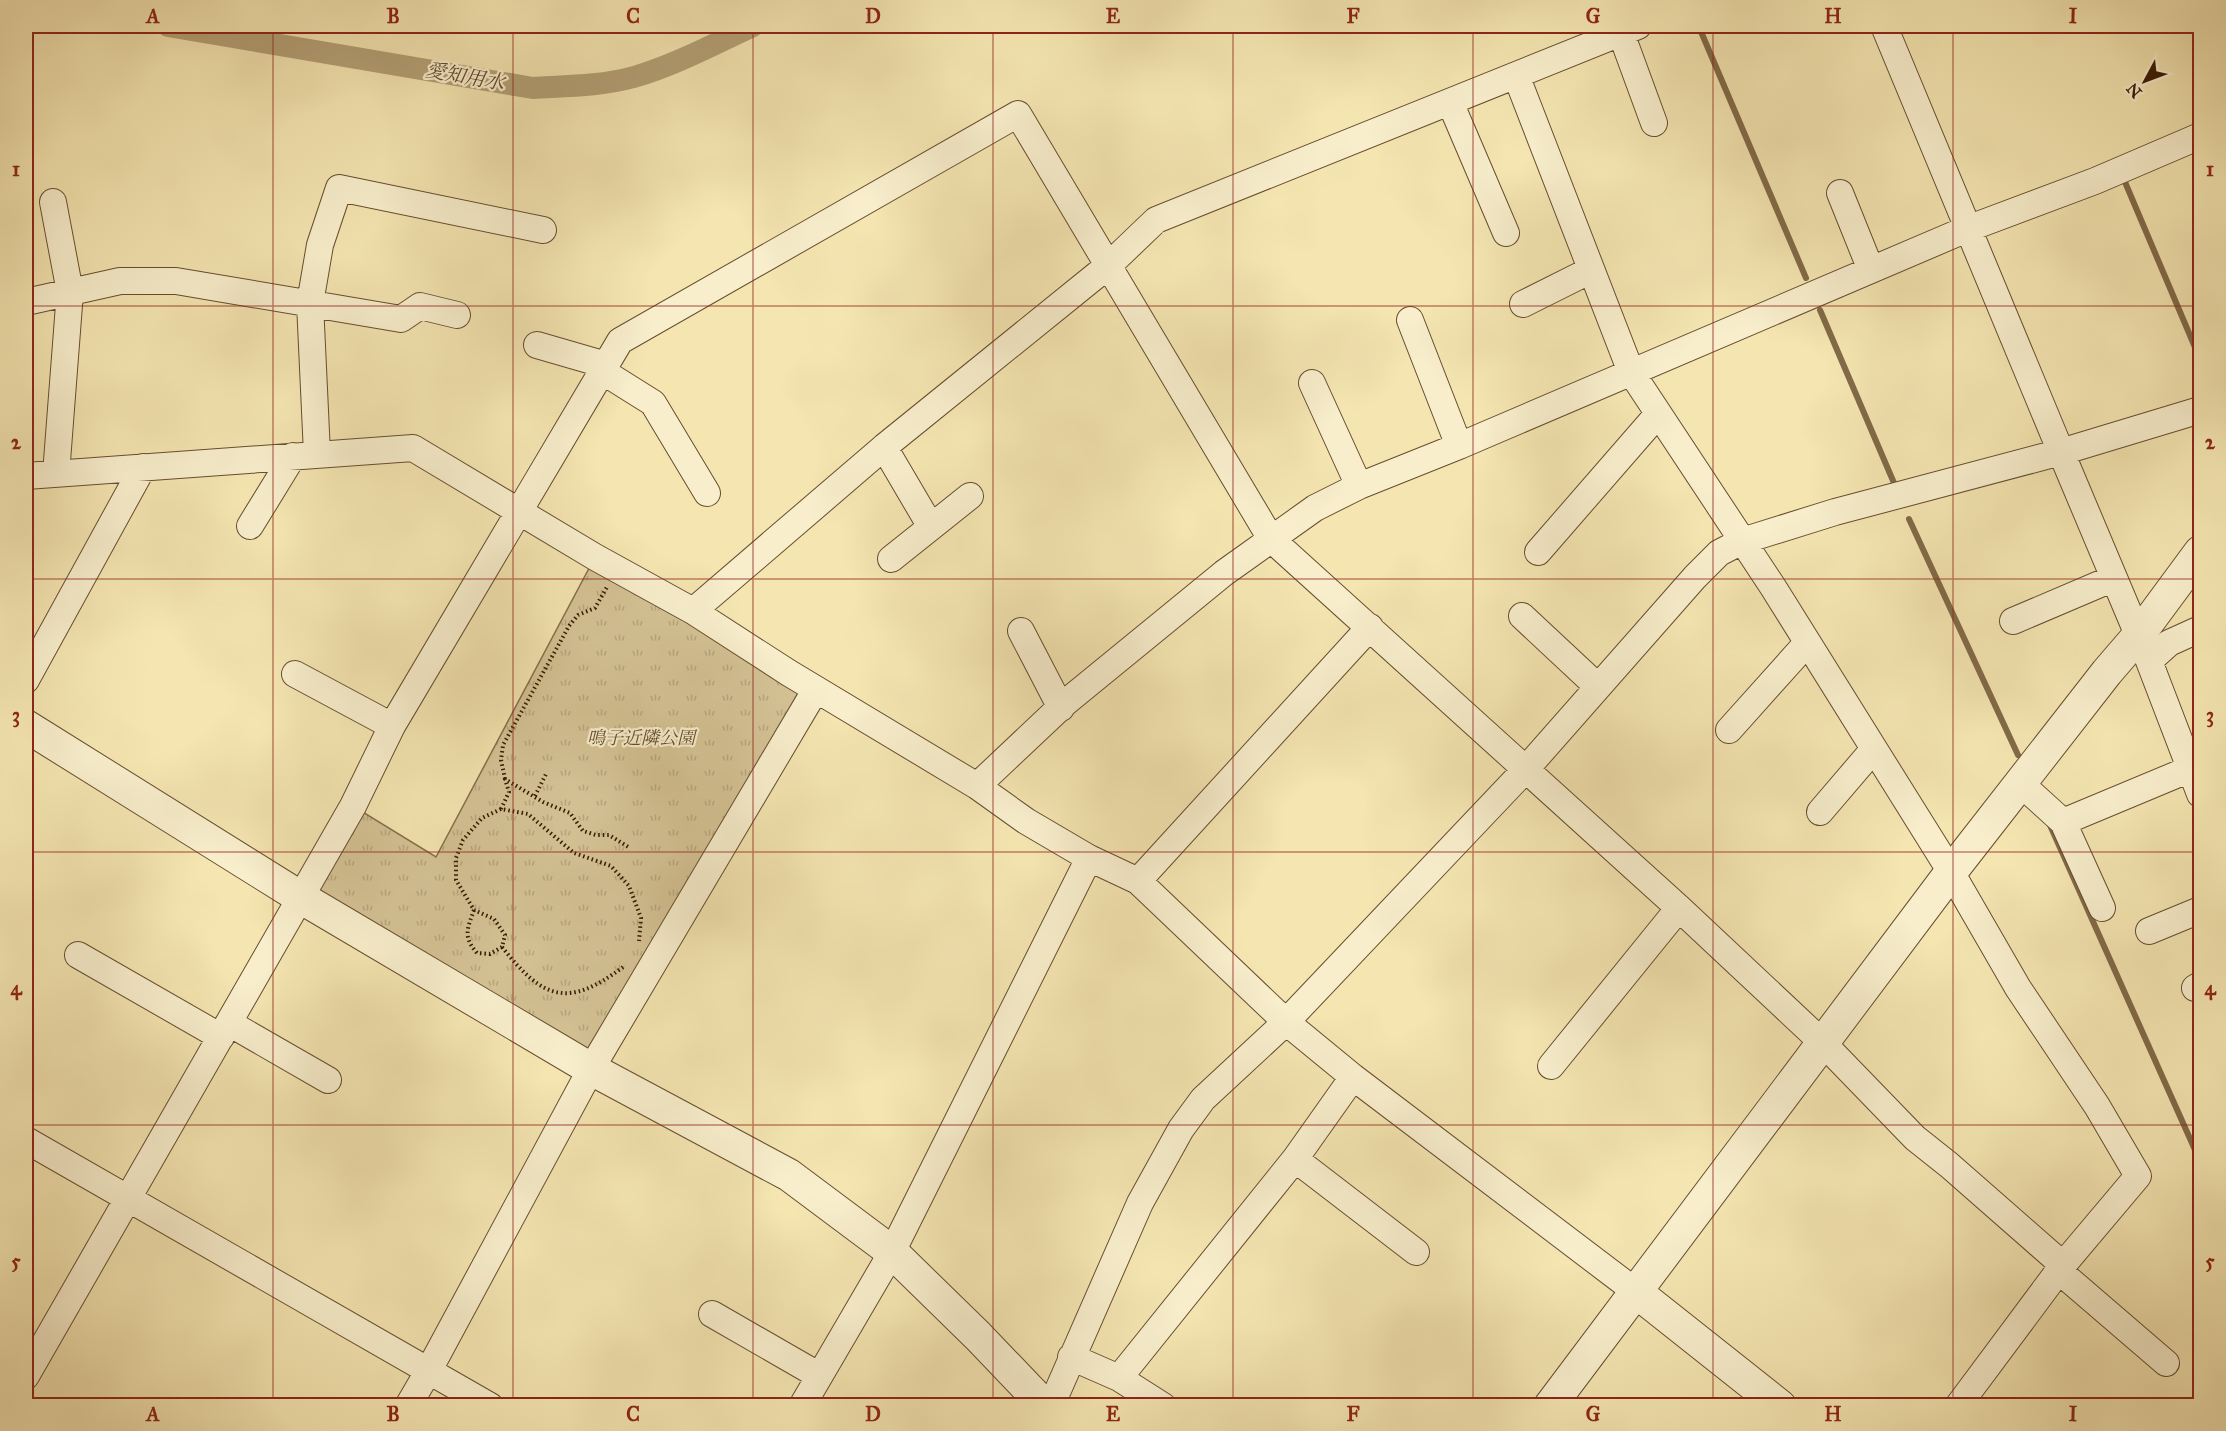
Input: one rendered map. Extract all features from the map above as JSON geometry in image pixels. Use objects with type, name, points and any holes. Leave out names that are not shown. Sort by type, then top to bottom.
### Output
[{"type":"street","points":[[1884,26],[2193,765],[2200,794]]},
{"type":"street","points":[[693,611],[884,447],[1109,265],[1156,220],[1630,29],[1654,123]]},
{"type":"street","points":[[1516,75],[1631,372],[1807,643],[1951,872],[2018,988],[2097,1106],[2138,1176],[2061,1268],[1958,1406]]},
{"type":"street","points":[[1450,102],[1506,233]]},
{"type":"street","points":[[27,1372],[128,1200],[352,806],[392,726],[620,341],[1018,114],[1271,539],[1679,908],[1823,1043],[1915,1138],[1949,1165],[2166,1363]]},
{"type":"street","points":[[977,786],[1060,708],[1224,573],[1316,508],[1359,486],[1460,446],[1967,229],[2095,181],[2200,136]]},
{"type":"street","points":[[250,526],[305,455],[310,303],[320,245],[339,188],[543,230]]},
{"type":"street","points":[[1840,193],[1871,270]]},
{"type":"street","points":[[52,202],[70,292],[56,474]]},
{"type":"street","points":[[1523,304],[1591,270]]},
{"type":"street","points":[[26,302],[120,280],[176,281],[401,319],[420,306],[457,315]]},
{"type":"street","points":[[1410,320],[1460,446]]},
{"type":"street","points":[[537,345],[604,368],[653,403],[708,493]]},
{"type":"street","points":[[1312,383],[1359,486]]},
{"type":"street","points":[[1050,1406],[1140,1203],[1181,1129],[1203,1100],[1286,1022],[1526,769],[1695,577],[1719,553],[1742,541],[1835,513],[2061,452],[2200,410]]},
{"type":"street","points":[[1538,552],[1658,414]]},
{"type":"street","points":[[884,447],[931,527]]},
{"type":"street","points":[[26,476],[414,448],[595,557],[693,611],[816,689],[977,786],[1026,822],[1089,858],[1138,881],[1286,1022],[1353,1077],[1635,1291],[1780,1406]]},
{"type":"street","points":[[26,680],[143,467]]},
{"type":"street","points":[[891,559],[969,496]]},
{"type":"street","points":[[2144,648],[2197,564]]},
{"type":"street","points":[[2013,621],[2114,578]]},
{"type":"street","points":[[1522,616],[1598,687]]},
{"type":"street","points":[[1138,881],[1370,627]]},
{"type":"street","points":[[1550,1406],[1951,872],[2107,672],[2144,648],[2169,642],[2200,629]]},
{"type":"street","points":[[1021,631],[1060,708]]},
{"type":"street","points":[[1729,730],[1807,643]]},
{"type":"street","points":[[295,675],[392,726]]},
{"type":"street","points":[[408,1406],[591,1069],[816,689]]},
{"type":"street","points":[[26,726],[300,897],[591,1069],[789,1175],[892,1252],[978,1336],[1045,1406]]},
{"type":"street","points":[[1820,812],[1874,750]]},
{"type":"street","points":[[2063,822],[2193,765]]},
{"type":"street","points":[[2020,783],[2063,822],[2102,908]]},
{"type":"street","points":[[802,1406],[818,1375],[892,1252],[1089,858]]},
{"type":"street","points":[[1551,1066],[1679,908]]},
{"type":"street","points":[[2149,932],[2200,910]]},
{"type":"street","points":[[78,955],[328,1080]]},
{"type":"street","points":[[1119,1378],[1295,1159],[1353,1077]]},
{"type":"street","points":[[26,1140],[490,1406]]},
{"type":"street","points":[[1295,1159],[1416,1252]]},
{"type":"street","points":[[712,1314],[818,1375]]},
{"type":"street","points":[[1071,1357],[1119,1378],[1163,1406]]},
{"type":"path","points":[[501,809],[509,792],[501,759],[503,745],[569,626],[578,615],[595,608],[619,569]]},
{"type":"path","points":[[535,796],[546,774]]},
{"type":"path","points":[[505,779],[543,802],[570,813],[583,831],[596,835],[609,835],[630,848]]},
{"type":"path","points":[[474,910],[467,936],[470,945],[477,953],[490,954],[502,947],[505,935],[494,919],[474,910],[456,880],[456,858],[463,840],[482,818],[501,809],[528,814],[574,853],[611,866],[629,886],[641,918],[638,945]]},
{"type":"path","points":[[502,947],[522,972],[540,986],[560,993],[582,992],[601,984],[624,966],[629,959]]},
{"type":"green space","name":"鳴子近隣公園","points":[[595,557],[816,689],[591,1069],[300,897],[353,806],[436,857]]},
{"type":"waterway","name":"愛知用水","points":[[168,26],[533,88],[596,84],[634,77],[679,60],[753,26]]},
{"type":"waterway","points":[[1699,27],[1806,278]]},
{"type":"waterway","points":[[2122,175],[2200,359]]},
{"type":"waterway","points":[[1820,310],[1894,483]]},
{"type":"waterway","points":[[1909,519],[2018,755]]},
{"type":"waterway","points":[[2049,823],[2200,1161]]}]
